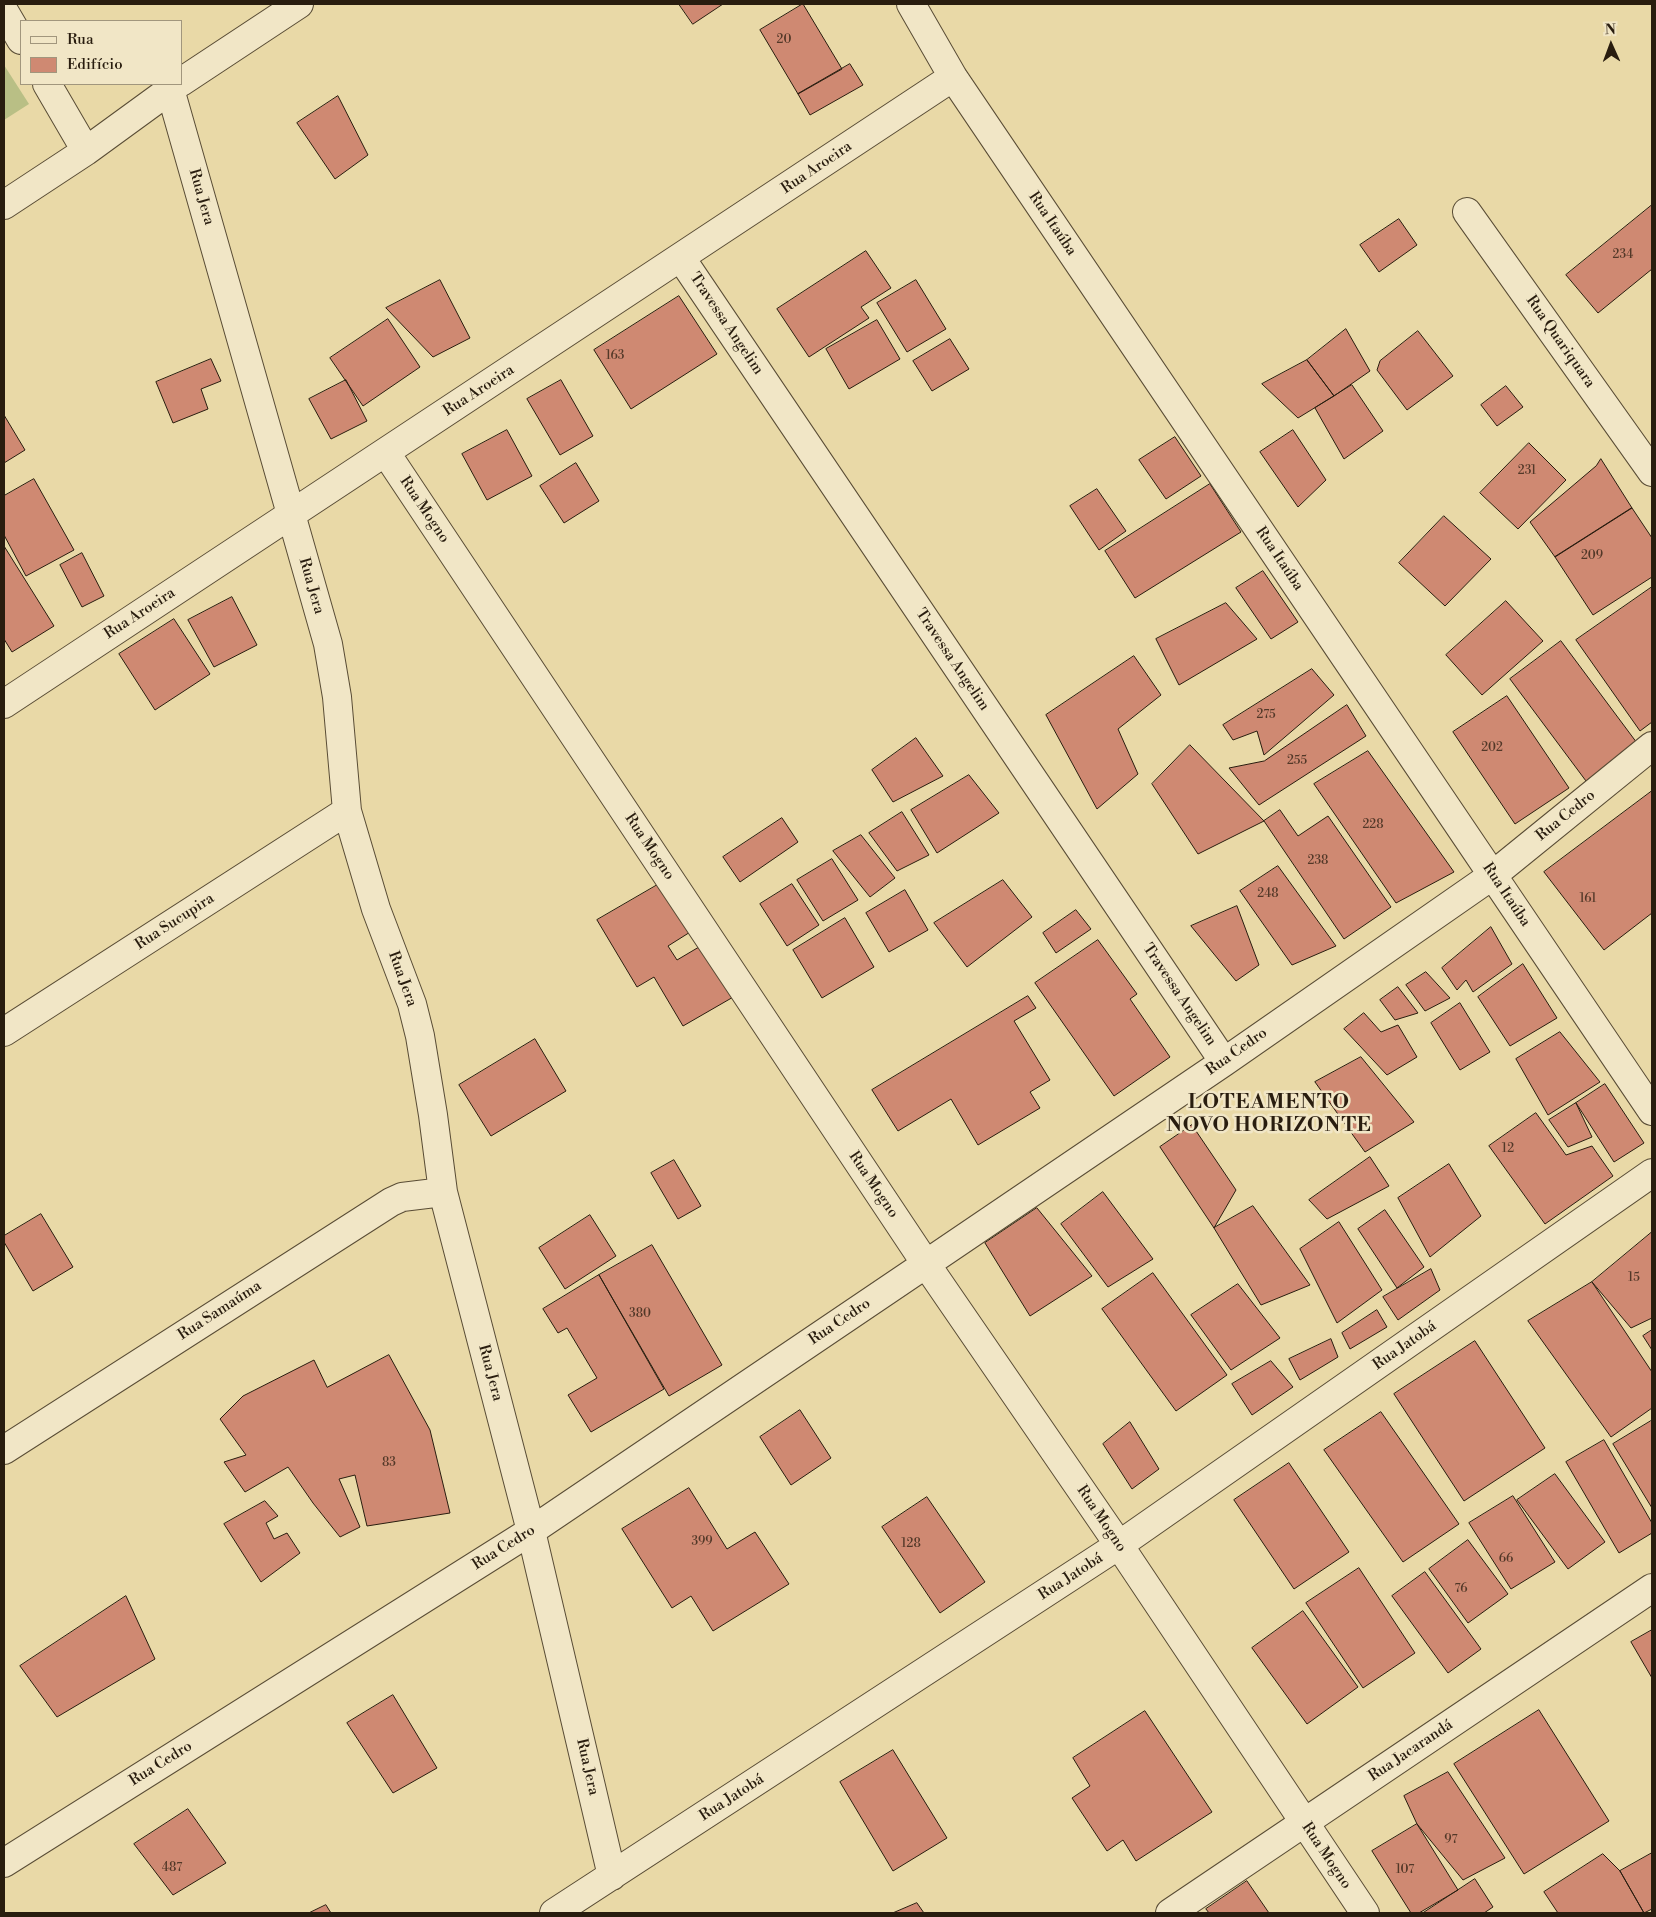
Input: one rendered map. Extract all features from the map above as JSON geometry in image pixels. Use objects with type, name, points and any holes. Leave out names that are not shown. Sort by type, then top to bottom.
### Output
[{"type":"street","points":[[182,82],[299,4]]},
{"type":"street","name":"Rua Itaúba","points":[[911,4],[953,77],[1652,1111]]},
{"type":"street","points":[[4,11],[20,38]]},
{"type":"street","name":"Rua Aroeira","points":[[4,704],[953,77]]},
{"type":"street","points":[[48,85],[86,151]]},
{"type":"street","points":[[4,205],[86,151],[177,85]]},
{"type":"street","name":"Rua Jera","points":[[177,85],[291,514],[328,644],[336,697],[346,811],[376,909],[412,1004],[420,1036],[434,1115],[443,1192],[532,1531],[612,1876]]},
{"type":"street","name":"Rua Quariquara","points":[[1467,212],[1652,472]]},
{"type":"street","name":"Travessa Angelim","points":[[681,258],[1224,1062]]},
{"type":"street","name":"Rua Mogno","points":[[386,453],[926,1264],[1119,1545],[1365,1913]]},
{"type":"street","name":"Rua Cedro","points":[[4,1863],[532,1531],[926,1264],[1224,1062],[1493,875],[1652,746]]},
{"type":"street","name":"Rua Sucupira","points":[[4,1032],[346,811]]},
{"type":"street","name":"Rua Jatobá","points":[[554,1913],[1119,1545],[1652,1173]]},
{"type":"street","name":"Rua Samaúma","points":[[4,1450],[391,1202],[402,1197],[443,1192]]},
{"type":"street","name":"Rua Jacarandá","points":[[1170,1913],[1652,1588]]},
{"type":"green space","points":[[4,65],[29,104],[4,120]]},
{"type":"building","points":[[679,4],[723,4],[693,24]]},
{"type":"building","points":[[803,4],[842,69],[798,94],[760,30]]},
{"type":"building","points":[[850,64],[863,85],[810,115],[798,94]]},
{"type":"building","points":[[338,96],[368,155],[335,179],[297,123]]},
{"type":"building","points":[[1652,205],[1652,269],[1598,313],[1566,275]]},
{"type":"building","points":[[1399,219],[1417,245],[1379,272],[1360,245]]},
{"type":"building","points":[[866,251],[891,288],[861,307],[869,318],[809,357],[777,309]]},
{"type":"building","points":[[440,280],[470,338],[433,357],[386,308]]},
{"type":"building","points":[[916,280],[946,329],[907,352],[877,303]]},
{"type":"building","points":[[679,296],[717,354],[631,409],[594,350]]},
{"type":"building","points":[[388,319],[420,367],[363,406],[330,358]]},
{"type":"building","points":[[877,320],[900,359],[849,389],[826,349]]},
{"type":"building","points":[[1346,329],[1370,371],[1334,396],[1307,360]]},
{"type":"building","points":[[1418,331],[1453,376],[1407,410],[1377,370],[1380,361]]},
{"type":"building","points":[[950,339],[969,369],[932,391],[913,361]]},
{"type":"building","points":[[211,359],[221,381],[201,389],[208,409],[173,423],[156,382]]},
{"type":"building","points":[[1307,360],[1334,396],[1298,418],[1262,384]]},
{"type":"building","points":[[346,380],[367,421],[331,439],[309,399]]},
{"type":"building","points":[[561,380],[593,436],[560,455],[527,399]]},
{"type":"building","points":[[1352,385],[1383,431],[1344,459],[1315,408]]},
{"type":"building","points":[[1506,386],[1523,407],[1497,426],[1481,405]]},
{"type":"building","points":[[4,415],[25,450],[4,463]]},
{"type":"building","points":[[507,430],[532,476],[487,500],[462,454]]},
{"type":"building","points":[[1293,430],[1326,480],[1298,507],[1260,452]]},
{"type":"building","points":[[1175,437],[1201,476],[1166,499],[1139,460]]},
{"type":"building","points":[[1529,443],[1566,480],[1518,529],[1480,493]]},
{"type":"building","points":[[1601,459],[1632,508],[1555,557],[1530,522],[1596,466]]},
{"type":"building","points":[[576,463],[599,501],[564,523],[540,486]]},
{"type":"building","points":[[34,479],[74,550],[26,576],[4,535],[4,496]]},
{"type":"building","points":[[1210,484],[1241,532],[1135,598],[1105,551]]},
{"type":"building","points":[[1097,489],[1126,531],[1099,550],[1070,506]]},
{"type":"building","points":[[1632,508],[1652,538],[1652,577],[1593,615],[1555,557]]},
{"type":"building","points":[[1444,516],[1491,559],[1445,606],[1399,563]]},
{"type":"building","points":[[4,546],[54,626],[12,652],[4,639]]},
{"type":"building","points":[[82,553],[104,596],[82,607],[60,565]]},
{"type":"building","points":[[1263,571],[1298,622],[1271,639],[1236,588]]},
{"type":"building","points":[[1652,587],[1652,722],[1640,731],[1576,640]]},
{"type":"building","points":[[232,597],[257,645],[214,667],[188,620]]},
{"type":"building","points":[[1506,601],[1543,641],[1482,695],[1446,655]]},
{"type":"building","points":[[1226,603],[1257,639],[1179,685],[1156,639]]},
{"type":"building","points":[[174,619],[210,674],[155,710],[119,654]]},
{"type":"building","points":[[1561,641],[1637,743],[1586,781],[1510,679]]},
{"type":"building","points":[[1134,656],[1161,695],[1118,729],[1138,774],[1097,809],[1046,715]]},
{"type":"building","points":[[1312,669],[1334,695],[1264,755],[1257,731],[1233,740],[1223,725]]},
{"type":"building","points":[[1507,696],[1569,788],[1515,824],[1453,732]]},
{"type":"building","points":[[1347,705],[1366,736],[1259,805],[1229,768],[1264,761]]},
{"type":"building","points":[[916,738],[943,776],[893,802],[872,770]]},
{"type":"building","points":[[1190,745],[1264,821],[1198,854],[1152,784]]},
{"type":"building","points":[[1368,751],[1454,872],[1396,903],[1314,784]]},
{"type":"building","points":[[969,775],[999,813],[937,853],[911,810]]},
{"type":"building","points":[[1652,791],[1652,913],[1604,950],[1544,872]]},
{"type":"building","points":[[1280,810],[1298,836],[1328,816],[1391,907],[1344,939],[1264,821]]},
{"type":"building","points":[[902,812],[929,855],[897,871],[869,833]]},
{"type":"building","points":[[782,818],[798,842],[740,882],[723,857]]},
{"type":"building","points":[[861,835],[895,878],[870,897],[833,851]]},
{"type":"building","points":[[832,859],[858,900],[823,921],[797,880]]},
{"type":"building","points":[[1278,866],[1336,946],[1292,965],[1240,891]]},
{"type":"building","points":[[666,880],[695,929],[668,946],[677,960],[704,944],[735,996],[683,1026],[654,977],[637,987],[597,920]]},
{"type":"building","points":[[1003,880],[1032,917],[967,967],[934,923]]},
{"type":"building","points":[[792,884],[819,925],[787,946],[760,904]]},
{"type":"building","points":[[905,890],[928,930],[889,952],[866,913]]},
{"type":"building","points":[[1237,906],[1259,965],[1236,981],[1191,926]]},
{"type":"building","points":[[1076,910],[1091,929],[1056,953],[1043,933]]},
{"type":"building","points":[[845,918],[874,967],[822,998],[793,950]]},
{"type":"building","points":[[1491,927],[1512,964],[1473,992],[1466,980],[1457,990],[1442,968]]},
{"type":"building","points":[[1098,940],[1137,994],[1130,999],[1170,1057],[1114,1096],[1035,983]]},
{"type":"building","points":[[1523,964],[1557,1018],[1510,1046],[1478,997]]},
{"type":"building","points":[[1426,972],[1450,998],[1425,1011],[1406,985]]},
{"type":"building","points":[[1398,987],[1418,1013],[1395,1020],[1380,1000]]},
{"type":"building","points":[[1028,996],[1036,1008],[1014,1021],[1050,1080],[1030,1092],[1040,1108],[978,1145],[951,1099],[898,1131],[872,1090]]},
{"type":"building","points":[[1460,1003],[1490,1052],[1460,1070],[1431,1023]]},
{"type":"building","points":[[1364,1013],[1381,1032],[1398,1025],[1417,1057],[1387,1075],[1344,1029]]},
{"type":"building","points":[[1560,1032],[1600,1082],[1548,1115],[1516,1059]]},
{"type":"building","points":[[535,1039],[566,1091],[491,1136],[459,1085]]},
{"type":"building","points":[[1361,1057],[1414,1122],[1365,1152],[1315,1082]]},
{"type":"building","points":[[1605,1084],[1644,1143],[1614,1162],[1576,1103]]},
{"type":"building","points":[[1576,1103],[1592,1137],[1568,1147],[1549,1120]]},
{"type":"building","points":[[1536,1113],[1566,1155],[1592,1146],[1613,1176],[1545,1224],[1489,1146]]},
{"type":"building","points":[[1192,1125],[1236,1190],[1214,1228],[1160,1147]]},
{"type":"building","points":[[1370,1157],[1389,1186],[1327,1219],[1309,1200]]},
{"type":"building","points":[[674,1160],[701,1206],[678,1219],[651,1173]]},
{"type":"building","points":[[1449,1164],[1481,1216],[1430,1257],[1398,1198]]},
{"type":"building","points":[[1103,1192],[1153,1259],[1108,1287],[1061,1224]]},
{"type":"building","points":[[1253,1206],[1310,1285],[1261,1305],[1214,1228]]},
{"type":"building","points":[[1037,1208],[1092,1276],[1030,1316],[985,1243]]},
{"type":"building","points":[[1385,1210],[1424,1267],[1397,1288],[1358,1229]]},
{"type":"building","points":[[41,1214],[73,1267],[33,1291],[4,1242],[4,1236]]},
{"type":"building","points":[[590,1215],[616,1256],[565,1289],[539,1248]]},
{"type":"building","points":[[1339,1222],[1382,1290],[1337,1323],[1300,1249]]},
{"type":"building","points":[[1652,1232],[1652,1318],[1631,1328],[1592,1282]]},
{"type":"building","points":[[652,1245],[722,1365],[669,1396],[599,1275]]},
{"type":"building","points":[[1431,1269],[1440,1290],[1398,1320],[1383,1297]]},
{"type":"building","points":[[1153,1273],[1227,1375],[1176,1411],[1102,1309]]},
{"type":"building","points":[[599,1275],[664,1389],[591,1432],[568,1395],[597,1378],[567,1328],[558,1333],[543,1309]]},
{"type":"building","points":[[1592,1282],[1652,1372],[1652,1408],[1611,1437],[1528,1321]]},
{"type":"building","points":[[1238,1284],[1280,1338],[1231,1370],[1191,1315]]},
{"type":"building","points":[[1377,1310],[1387,1327],[1350,1349],[1342,1333]]},
{"type":"building","points":[[1652,1330],[1652,1350],[1643,1336]]},
{"type":"building","points":[[1331,1339],[1338,1357],[1300,1380],[1289,1359]]},
{"type":"building","points":[[1475,1341],[1545,1448],[1464,1501],[1394,1394]]},
{"type":"building","points":[[389,1355],[430,1430],[450,1513],[367,1526],[355,1475],[339,1479],[360,1527],[340,1537],[288,1467],[245,1492],[224,1462],[246,1455],[220,1419],[243,1396],[314,1360],[327,1387]]},
{"type":"building","points":[[1271,1361],[1293,1387],[1252,1415],[1232,1384]]},
{"type":"building","points":[[800,1410],[831,1458],[791,1485],[760,1437]]},
{"type":"building","points":[[1381,1412],[1459,1524],[1403,1562],[1324,1450]]},
{"type":"building","points":[[1130,1422],[1159,1469],[1132,1489],[1103,1444]]},
{"type":"building","points":[[1652,1422],[1652,1508],[1613,1444]]},
{"type":"building","points":[[1604,1440],[1652,1523],[1652,1533],[1619,1553],[1566,1462]]},
{"type":"building","points":[[1289,1463],[1349,1552],[1294,1589],[1234,1500]]},
{"type":"building","points":[[1555,1474],[1605,1542],[1568,1569],[1517,1500]]},
{"type":"building","points":[[689,1488],[727,1549],[755,1532],[789,1584],[713,1631],[691,1596],[672,1608],[622,1529]]},
{"type":"building","points":[[1513,1496],[1555,1562],[1511,1589],[1469,1523]]},
{"type":"building","points":[[927,1497],[985,1582],[940,1613],[882,1527]]},
{"type":"building","points":[[265,1501],[278,1516],[266,1523],[274,1539],[287,1533],[300,1553],[261,1582],[224,1524]]},
{"type":"building","points":[[1468,1540],[1508,1594],[1468,1623],[1429,1569]]},
{"type":"building","points":[[1359,1568],[1415,1653],[1363,1688],[1306,1603]]},
{"type":"building","points":[[1425,1572],[1481,1649],[1448,1673],[1392,1596]]},
{"type":"building","points":[[126,1596],[155,1659],[57,1717],[20,1666]]},
{"type":"building","points":[[1303,1611],[1358,1687],[1307,1724],[1252,1648]]},
{"type":"building","points":[[1652,1630],[1652,1678],[1631,1642]]},
{"type":"building","points":[[393,1695],[437,1768],[393,1793],[347,1723]]},
{"type":"building","points":[[1539,1710],[1609,1821],[1524,1874],[1454,1764]]},
{"type":"building","points":[[1145,1711],[1212,1812],[1136,1861],[1123,1840],[1107,1851],[1072,1798],[1090,1786],[1073,1758]]},
{"type":"building","points":[[893,1750],[947,1838],[893,1871],[840,1782]]},
{"type":"building","points":[[1448,1772],[1505,1858],[1463,1880],[1417,1824],[1404,1796]]},
{"type":"building","points":[[188,1809],[226,1863],[173,1895],[134,1844]]},
{"type":"building","points":[[1417,1824],[1458,1890],[1419,1913],[1411,1913],[1372,1851]]},
{"type":"building","points":[[1652,1853],[1652,1909],[1644,1913],[1620,1871]]},
{"type":"building","points":[[1603,1854],[1620,1871],[1644,1913],[1558,1913],[1544,1892]]},
{"type":"building","points":[[1475,1879],[1493,1907],[1484,1913],[1423,1913]]},
{"type":"building","points":[[1247,1881],[1269,1913],[1209,1913],[1206,1909]]},
{"type":"building","points":[[917,1903],[924,1913],[893,1913]]},
{"type":"building","points":[[326,1905],[331,1913],[309,1913]]},
{"type":"district","name":"LOTEAMENTO NOVO HORIZONTE","points":[[1269,1114]]}]
